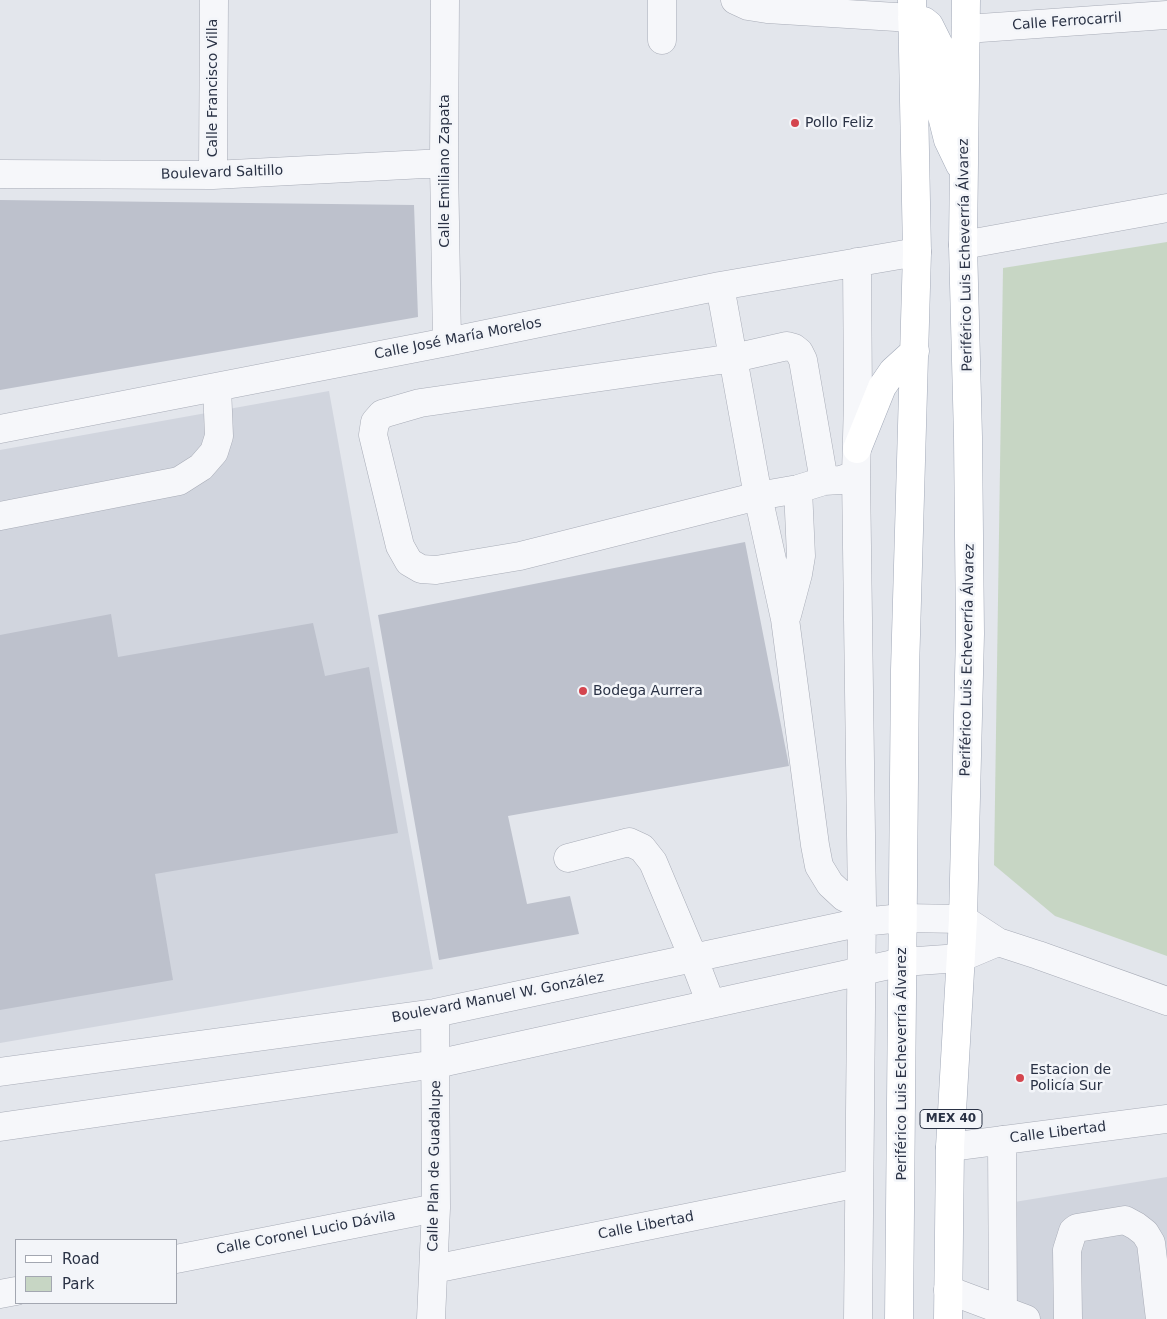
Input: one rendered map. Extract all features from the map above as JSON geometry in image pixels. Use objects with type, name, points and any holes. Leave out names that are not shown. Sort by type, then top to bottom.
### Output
[{"type":"main road","name":"Periférico Luis Echeverría Álvarez","points":[[948,1319],[950,1147],[963,919],[970,634],[968,437],[963,245],[966,0]]},
{"type":"main road","points":[[912,9],[929,25],[937,38],[941,57],[942,116],[944,127],[948,140],[964,173]]},
{"type":"main road","name":"Periférico Luis Echeverría Álvarez","points":[[899,1319],[905,670],[917,252],[912,9]]},
{"type":"main road","points":[[856,462],[882,387],[894,371],[915,350]]},
{"type":"street","name":"Calle Francisco Villa","points":[[213,176],[214,0]]},
{"type":"street","name":"Calle Emiliano Zapata","points":[[445,0],[444,163],[447,342]]},
{"type":"street","points":[[662,0],[662,40]]},
{"type":"street","points":[[735,0],[748,6],[767,8],[912,9]]},
{"type":"street","name":"Calle Ferrocarril","points":[[966,29],[1167,15]]},
{"type":"street","name":"Boulevard Saltillo","points":[[0,174],[213,176],[444,163]]},
{"type":"street","points":[[963,245],[1167,208]]},
{"type":"street","name":"Calle José María Morelos","points":[[0,429],[447,342],[720,286],[917,252]]},
{"type":"street","points":[[857,262],[858,401],[856,462],[862,914],[858,1319]]},
{"type":"street","points":[[720,286],[758,496],[785,619],[814,845],[820,866],[830,884],[862,914]]},
{"type":"street","points":[[824,481],[803,360],[800,352],[787,346],[734,358],[420,403],[382,414],[375,422],[373,436],[400,546],[409,562],[421,569],[436,570],[520,556],[758,496],[798,489],[824,481],[840,480],[856,462]]},
{"type":"street","points":[[0,516],[179,481],[201,467],[214,452],[219,436],[217,387]]},
{"type":"street","points":[[785,619],[798,574],[801,556],[798,489]]},
{"type":"street","points":[[568,858],[629,842],[642,848],[653,862],[693,957],[710,1004]]},
{"type":"street","name":"Boulevard Manuel W. González","points":[[0,1072],[435,1013],[693,957],[862,914],[902,918],[963,919]]},
{"type":"street","points":[[963,919],[998,942],[1167,1002]]},
{"type":"street","points":[[0,1127],[436,1064],[903,962],[960,958],[998,942]]},
{"type":"street","name":"Calle Plan de Guadalupe","points":[[432,1319],[436,1208],[435,1013]]},
{"type":"street","name":"Calle Libertad","points":[[950,1147],[1167,1119]]},
{"type":"street","points":[[948,1290],[1011,1316],[1002,1140]]},
{"type":"street","name":"Calle Libertad","points":[[434,1269],[859,1183]]},
{"type":"street","name":"Calle Coronel Lucio Dávila","points":[[178,1259],[436,1208]]},
{"type":"street","points":[[1068,1319],[1067,1250],[1073,1231],[1077,1228],[1125,1220],[1145,1233],[1151,1243],[1160,1319]]},
{"type":"street","points":[[0,1294],[15,1290]]},
{"type":"shaded area","points":[[329,391],[433,969],[0,1043],[0,450]]},
{"type":"shaded area","points":[[1167,1177],[1167,1319],[996,1319],[990,1206]]},
{"type":"green space","points":[[1167,242],[1167,956],[1055,916],[994,865],[1003,268]]},
{"type":"building","points":[[0,200],[414,205],[418,317],[0,390]]},
{"type":"building","name":"Bodega Aurrera","points":[[745,542],[789,766],[508,816],[527,904],[570,896],[579,934],[439,960],[378,615]]},
{"type":"building","points":[[111,614],[118,657],[313,623],[325,676],[369,667],[398,833],[155,874],[173,980],[0,1010],[0,635]]},
{"type":"place","name":"Pollo Feliz","points":[[795,123]]},
{"type":"place","name":"Bodega Aurrera","points":[[583,691]]},
{"type":"place","name":"Estacion de Policía Sur","points":[[1020,1078]]}]
